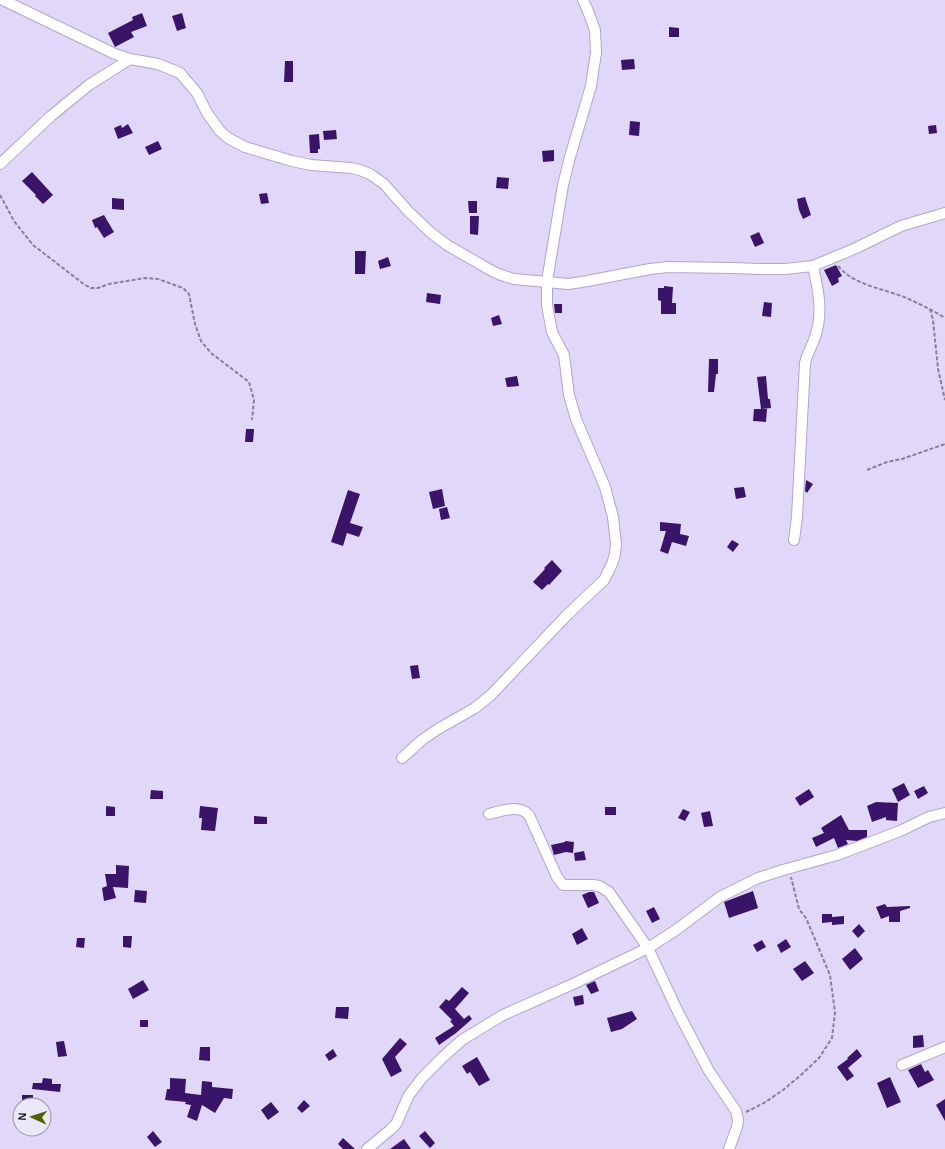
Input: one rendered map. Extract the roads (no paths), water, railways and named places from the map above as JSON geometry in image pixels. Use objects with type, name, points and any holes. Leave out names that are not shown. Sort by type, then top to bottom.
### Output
[{"type":"street","points":[[3,0],[115,54],[130,59],[158,64],[180,72],[197,93],[207,113],[220,131],[228,138],[245,147],[280,158],[311,165],[360,170],[384,184],[408,211],[430,232],[447,245],[501,276],[514,279],[568,284],[668,267],[784,269],[813,266],[832,259],[901,226],[945,213]]},
{"type":"street","points":[[402,758],[422,740],[475,708],[491,695],[568,614],[604,580],[612,564],[616,544],[613,517],[605,487],[576,419],[569,395],[564,356],[552,332],[547,305],[547,281],[552,243],[563,185],[591,86],[596,53],[595,30],[583,0]]},
{"type":"street","points":[[0,164],[56,111],[89,85],[130,59]]},
{"type":"street","points":[[794,540],[797,517],[806,363],[808,353],[816,336],[820,314],[820,300],[813,266]]},
{"type":"street","points":[[488,814],[513,809],[526,811],[530,815],[561,883],[566,886],[599,886],[609,892],[648,948],[678,1012],[709,1071],[730,1101],[737,1115],[737,1127],[728,1149]]},
{"type":"street","points":[[368,1149],[396,1124],[409,1095],[422,1078],[462,1040],[503,1015],[573,984],[648,948],[676,930],[720,897],[758,878],[788,868],[837,855],[900,831],[929,817],[945,813]]},
{"type":"street","points":[[902,1065],[945,1047]]}]
